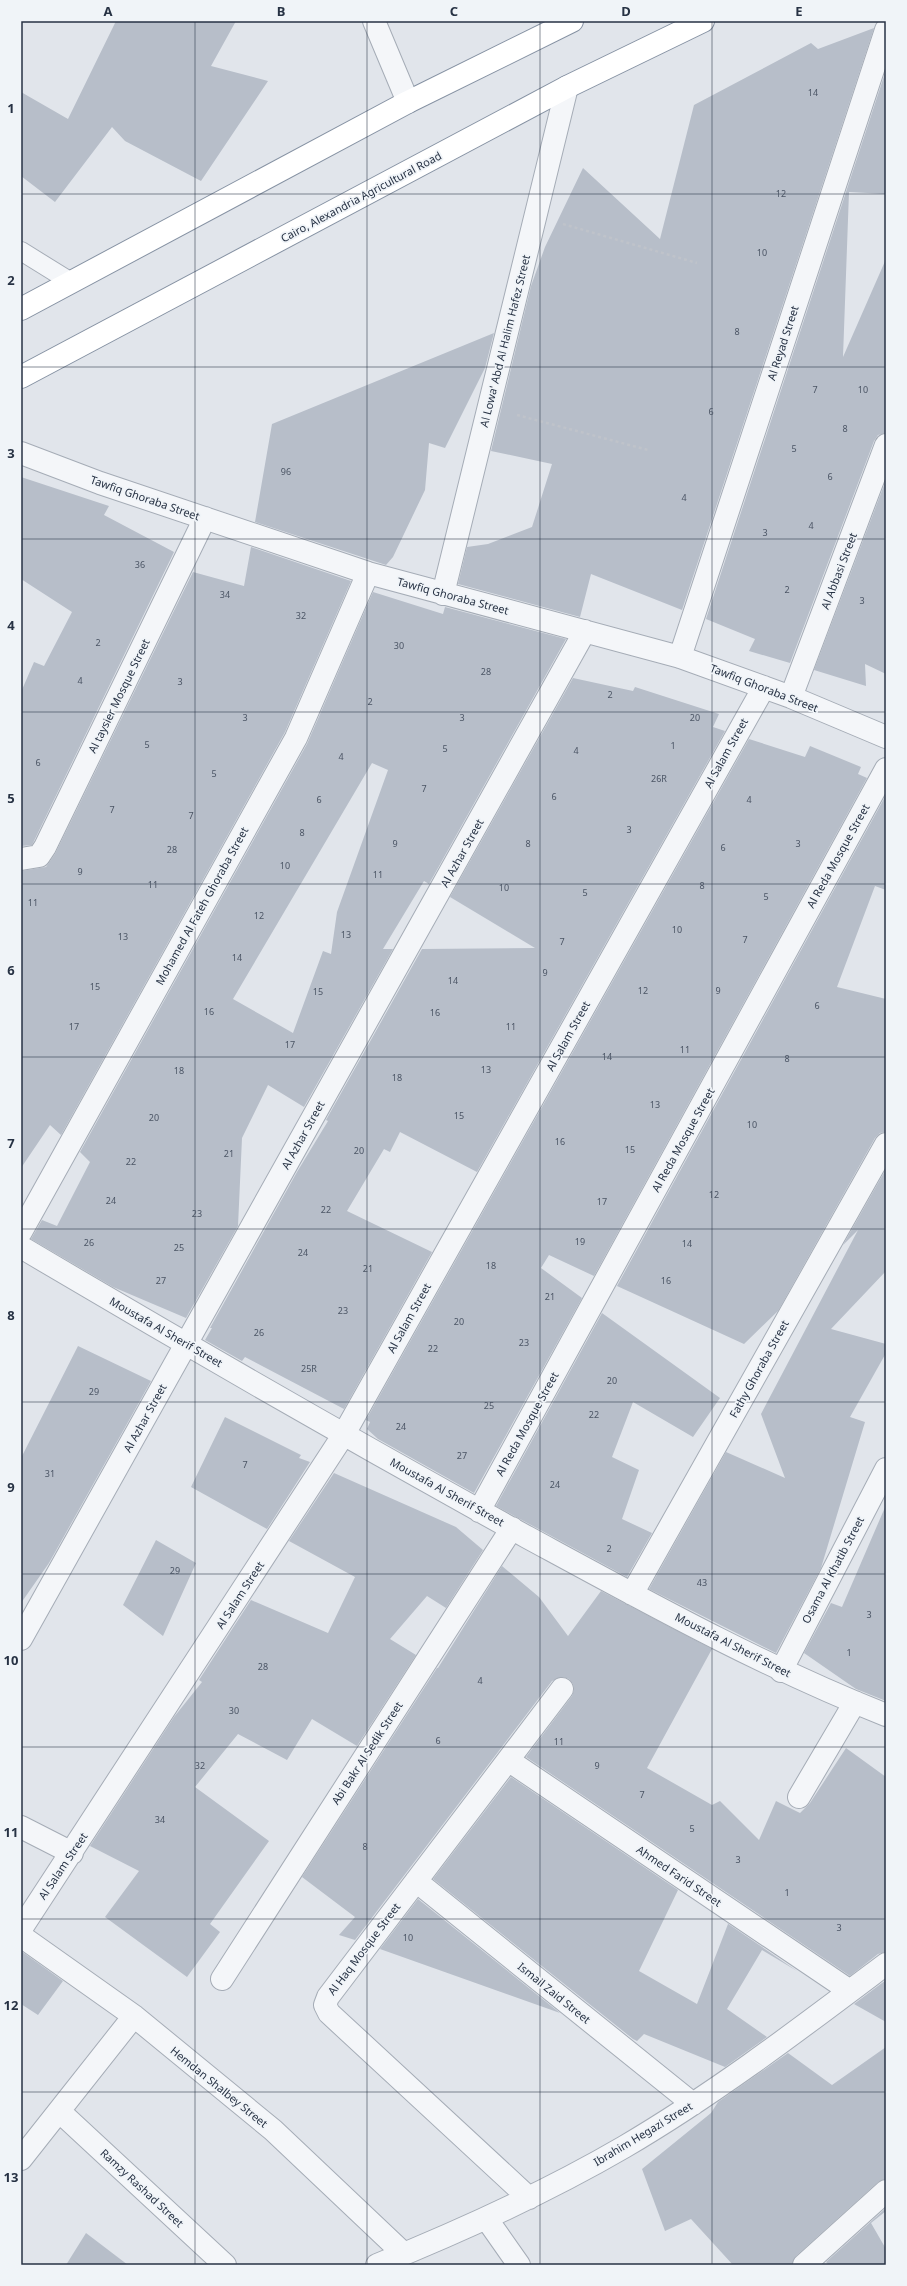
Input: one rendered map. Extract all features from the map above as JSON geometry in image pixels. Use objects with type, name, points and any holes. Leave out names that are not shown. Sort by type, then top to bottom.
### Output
[{"type":"highway","points":[[21,309],[408,102],[572,21]]},
{"type":"highway","name":"Cairo, Alexandria Agricultural Road","points":[[21,377],[567,88],[703,21]]},
{"type":"street","points":[[374,21],[408,102]]},
{"type":"street","name":"Al Reyad Street","points":[[680,657],[886,30]]},
{"type":"street","name":"Al Lowa' Abd Al Halim Hafez Street","points":[[444,594],[567,88]]},
{"type":"street","name":"Al Abbasi Street","points":[[791,697],[886,445]]},
{"type":"street","name":"Tawfiq Ghoraba Street","points":[[21,454],[368,573],[680,657],[791,697],[886,737]]},
{"type":"street","name":"Al taysier Mosque Street","points":[[21,859],[39,856],[45,847],[205,518]]},
{"type":"street","name":"Mohamed Al Fateh Ghoraba Street","points":[[21,1232],[296,738],[368,573]]},
{"type":"street","name":"Al Azhar Street","points":[[21,1639],[585,631]]},
{"type":"street","name":"Al Salam Street","points":[[21,1929],[344,1434],[764,687]]},
{"type":"street","name":"Al Reda Mosque Street","points":[[479,1511],[886,769]]},
{"type":"street","name":"Fathy Ghoraba Street","points":[[632,1594],[886,1144]]},
{"type":"street","name":"Moustafa Al Sherif Street","points":[[21,1247],[186,1344],[479,1511],[632,1594],[781,1670],[886,1715]]},
{"type":"street","name":"Osama Al Khatib Street","points":[[781,1670],[886,1469]]},
{"type":"street","name":"Abi Bakr Al Sedik Street","points":[[222,1979],[512,1528]]},
{"type":"street","name":"Al Haq Mosque Street","points":[[529,2198],[326,2009],[325,2001],[562,1688]]},
{"type":"street","points":[[799,1797],[855,1702]]},
{"type":"street","name":"Ahmed Farid Street","points":[[508,1760],[850,1991]]},
{"type":"street","points":[[21,1826],[72,1853]]},
{"type":"street","name":"Ismail Zaid Street","points":[[416,1881],[693,2104]]},
{"type":"street","name":"Hemdan Shalbey Street","points":[[21,1936],[134,2016],[273,2130],[404,2254]]},
{"type":"street","name":"Ibrahim Hegazi Street","points":[[376,2265],[529,2198],[624,2147],[730,2080],[886,1964]]},
{"type":"street","points":[[21,2159],[134,2016]]},
{"type":"street","name":"Ramzy Rashad Street","points":[[60,2110],[225,2265]]},
{"type":"street","points":[[804,2265],[886,2191]]},
{"type":"street","points":[[486,2218],[519,2265]]},
{"type":"lane","points":[[21,251],[71,282]]},
{"type":"path","points":[[536,216],[697,263]]},
{"type":"path","points":[[489,407],[648,450]]},
{"type":"building","points":[[116,21],[236,21],[211,66],[268,81],[201,181],[125,141],[112,127],[55,202],[21,176],[21,92],[68,119]]},
{"type":"building","points":[[874,28],[682,610],[591,574],[580,617],[458,584],[467,547],[488,544],[532,527],[552,464],[491,451],[531,286],[545,247],[583,168],[660,239],[694,105],[811,43],[818,49]]},
{"type":"building","points":[[886,70],[886,194],[849,192],[843,357],[886,259],[886,433],[878,435],[874,441],[790,663],[749,651],[755,639],[706,619]]},
{"type":"building","points":[[494,333],[485,368],[445,448],[429,443],[425,490],[393,557],[386,565],[255,522],[272,424]]},
{"type":"building","points":[[21,477],[109,506],[104,515],[174,552],[32,845],[21,846],[21,692],[34,662],[44,666],[72,612],[21,579]]},
{"type":"building","points":[[886,480],[886,674],[865,664],[866,686],[814,670]]},
{"type":"building","points":[[251,547],[351,581],[285,732],[61,1135],[50,1125],[21,1168],[21,871],[46,867],[55,854],[193,572],[244,586]]},
{"type":"building","points":[[373,592],[443,614],[445,607],[566,639],[429,884],[424,881],[383,949],[393,949],[304,1107],[268,1085],[242,1138],[238,1226],[186,1318],[113,1287],[31,1239],[42,1220],[57,1226],[90,1162],[80,1152],[307,744]],"holes":[[[372,763],[388,770],[337,912],[331,954],[323,951],[293,1033],[233,999]]]},
{"type":"building","points":[[573,678],[633,691],[635,687],[719,714],[713,727],[725,731],[477,1172],[400,1132],[390,1152],[384,1149],[347,1211],[432,1252],[344,1409],[245,1357],[242,1361],[205,1340],[212,1328],[210,1328],[297,1172],[328,1121],[326,1120],[422,949],[535,948],[450,897]]},
{"type":"building","points":[[749,739],[805,757],[810,746],[861,767],[858,774],[867,778],[594,1276],[549,1255],[541,1268],[582,1298],[474,1493],[378,1439],[367,1429],[370,1422],[366,1420]]},
{"type":"building","points":[[886,795],[886,890],[875,886],[837,987],[886,999],[886,1132],[880,1133],[875,1138],[778,1311],[744,1344],[617,1286]]},
{"type":"building","points":[[886,1169],[886,1271],[831,1329],[886,1344],[886,1353],[850,1417],[865,1422],[821,1568],[776,1653],[649,1589],[726,1452],[785,1478],[761,1414],[858,1230],[843,1245]]},
{"type":"building","points":[[602,1313],[720,1398],[693,1437],[633,1402],[612,1457],[639,1470],[622,1519],[652,1533],[627,1577],[496,1506]]},
{"type":"building","points":[[78,1346],[151,1381],[49,1563],[21,1603],[21,1458]]},
{"type":"building","points":[[225,1417],[301,1455],[299,1458],[310,1462],[267,1529],[191,1487]]},
{"type":"building","points":[[334,1473],[456,1527],[483,1550],[446,1608],[427,1596],[390,1639],[416,1655],[357,1746],[312,1719],[287,1760],[238,1734],[195,1787],[269,1841],[210,1924],[220,1932],[187,1977],[105,1917],[139,1871],[90,1846],[174,1717],[202,1682],[199,1680],[251,1600],[328,1633],[355,1577],[289,1541]]},
{"type":"building","points":[[886,1505],[886,1701],[856,1689],[804,1653],[831,1603],[842,1607]]},
{"type":"building","points":[[156,1540],[196,1563],[163,1636],[123,1605]]},
{"type":"building","points":[[502,1566],[539,1597],[568,1636],[601,1591],[712,1649],[647,1768],[712,1805],[720,1801],[759,1840],[776,1801],[800,1813],[810,1803],[846,1748],[886,1777],[886,1952],[878,1954],[850,1976],[526,1757],[572,1696],[574,1690],[573,1684],[569,1679],[563,1677],[552,1681],[355,1940],[339,1935],[355,1917],[302,1877],[438,1668]]},
{"type":"building","points":[[511,1777],[678,1890],[639,1971],[697,2004],[728,1924],[727,1923],[797,1971],[762,1950],[727,2009],[767,2037],[725,2067],[644,2034],[637,2041],[433,1879]]},
{"type":"building","points":[[418,1899],[560,2013],[380,1949]]},
{"type":"building","points":[[21,1951],[63,1981],[38,2015],[21,2004]]},
{"type":"building","points":[[886,1980],[886,2022],[854,2004]]},
{"type":"building","points":[[886,2047],[886,2179],[878,2182],[796,2256],[792,2265],[733,2265],[691,2219],[665,2231],[642,2169],[711,2113],[718,2102],[788,2053],[832,2085]]},
{"type":"building","points":[[886,2208],[886,2211],[871,2223],[886,2249],[886,2265],[829,2265],[826,2262]]},
{"type":"building","points":[[86,2233],[128,2265],[66,2265]]}]
